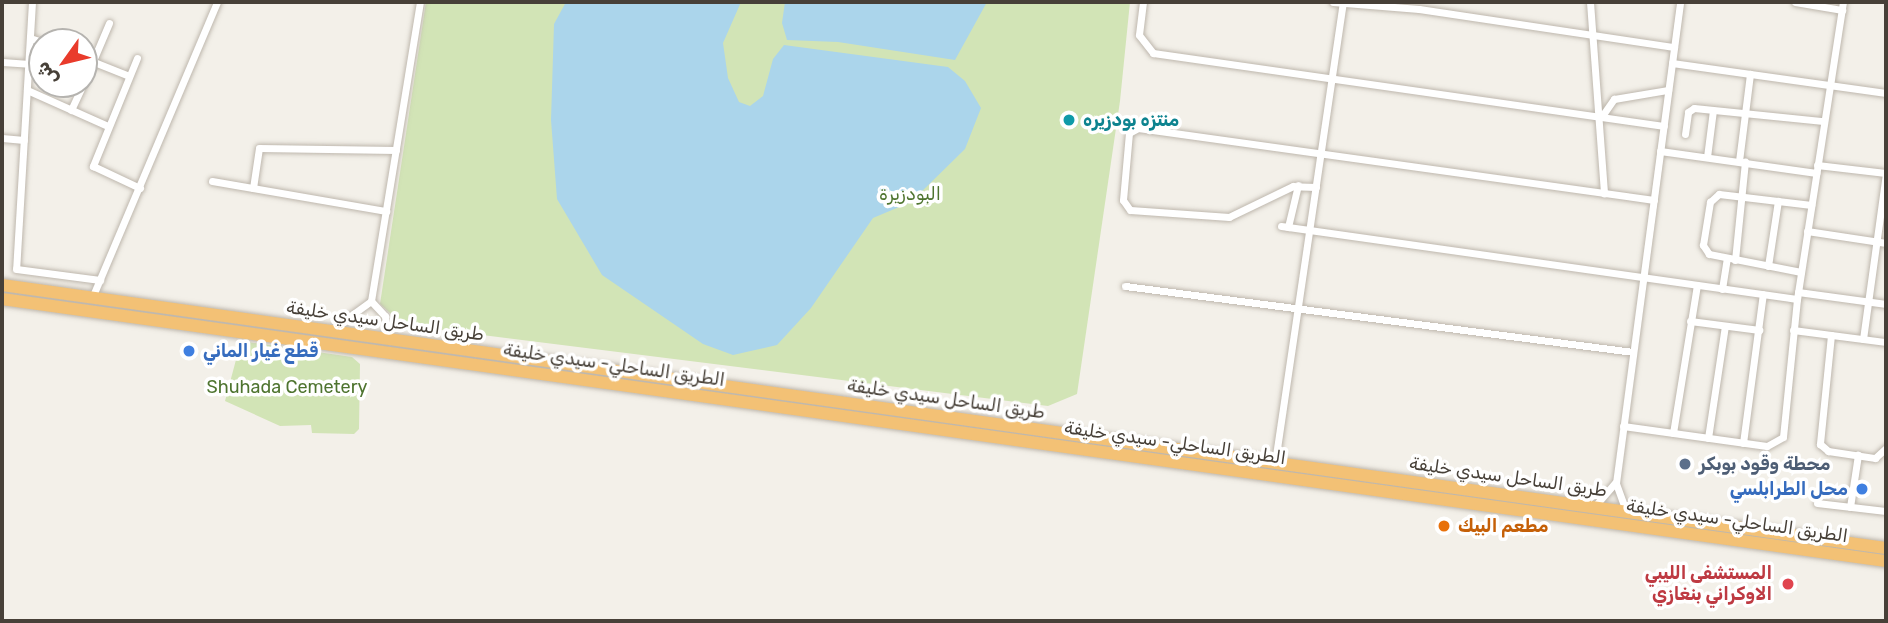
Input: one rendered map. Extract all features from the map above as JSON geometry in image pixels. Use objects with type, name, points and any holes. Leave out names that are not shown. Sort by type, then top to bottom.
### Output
[{"type":"highway","name":"طريق الساحل سيدي خليفة","points":[[8,286],[1189,457],[1275,463],[1886,548]]},
{"type":"highway","name":"الطريق الساحلي- سيدي خليفة","points":[[2,299],[1189,457],[1886,561]]},
{"type":"street","points":[[31,28],[32,2]]},
{"type":"street","points":[[92,298],[217,2]]},
{"type":"street","points":[[328,332],[371,301],[419,2]]},
{"type":"street","points":[[1143,2],[1139,35],[1153,53],[1332,75],[1664,126]]},
{"type":"street","points":[[1333,2],[1674,47]]},
{"type":"street","points":[[1590,2],[1590,35],[1600,116],[1604,193]]},
{"type":"street","points":[[1626,511],[1616,483],[1680,2]]},
{"type":"street","points":[[1623,426],[1767,446],[1783,437],[1797,295],[1842,6],[1795,2]]},
{"type":"street","points":[[1275,463],[1343,3]]},
{"type":"street","points":[[98,50],[109,23]]},
{"type":"street","points":[[137,58],[108,126],[94,169],[140,188]]},
{"type":"street","points":[[2,62],[28,64]]},
{"type":"street","points":[[1672,62],[1886,93]]},
{"type":"street","points":[[98,64],[130,76]]},
{"type":"street","points":[[1722,289],[1731,259],[1742,197],[1745,113],[1750,74]]},
{"type":"street","points":[[8,286],[16,269],[28,77]]},
{"type":"street","points":[[27,90],[108,126]]},
{"type":"street","points":[[1600,116],[1614,99],[1668,90]]},
{"type":"street","points":[[71,110],[76,98]]},
{"type":"street","points":[[1685,134],[1690,110],[1824,121]]},
{"type":"street","points":[[1707,157],[1713,110]]},
{"type":"street","points":[[1316,187],[1298,185],[1229,217],[1129,210],[1124,200],[1129,133],[1138,128],[1654,200]]},
{"type":"street","points":[[2,138],[24,140]]},
{"type":"street","points":[[253,187],[259,148],[396,150]]},
{"type":"street","points":[[1660,151],[1742,162],[1886,173],[1864,339]]},
{"type":"street","points":[[212,181],[386,211]]},
{"type":"street","points":[[1298,185],[1284,226],[1722,289],[1886,304]]},
{"type":"street","points":[[1801,272],[1731,259],[1704,249],[1710,202],[1716,195],[1811,205]]},
{"type":"street","points":[[1768,266],[1778,201]]},
{"type":"street","points":[[1807,231],[1886,243]]},
{"type":"street","points":[[16,269],[100,280]]},
{"type":"street","points":[[1673,433],[1697,285]]},
{"type":"street","points":[[1125,286],[1633,352]]},
{"type":"street","points":[[1743,443],[1763,294]]},
{"type":"street","points":[[371,301],[385,316],[388,339]]},
{"type":"street","points":[[1690,321],[1759,330]]},
{"type":"street","points":[[1708,438],[1725,326]]},
{"type":"street","points":[[1793,330],[1886,342]]},
{"type":"street","points":[[1831,335],[1820,444],[1828,451],[1880,457],[1886,448]]},
{"type":"street","points":[[1850,507],[1858,455]]},
{"type":"street","points":[[1594,507],[1616,483]]},
{"type":"street","points":[[1817,503],[1886,511]]},
{"type":"green space","name":"البودزيرة","points":[[426,2],[1130,2],[1120,101],[1077,394],[1048,406],[403,325],[380,304]]},
{"type":"green space","name":"Shuhada Cemetery","points":[[241,341],[352,357],[360,364],[359,429],[354,434],[312,433],[311,425],[280,426],[225,401]]},
{"type":"water","points":[[566,2],[741,2],[723,43],[728,78],[739,102],[750,106],[763,96],[773,59],[784,45],[948,67],[965,81],[981,108],[965,149],[911,202],[873,218],[811,308],[777,345],[733,355],[703,344],[602,275],[557,199],[551,120],[554,24]]},
{"type":"water","points":[[785,2],[987,2],[955,60],[838,42],[787,40],[782,23]]},
{"type":"place","name":"منتزه بودزيره","points":[[1069,120]]},
{"type":"place","name":"قطع غيار الماني","points":[[189,351]]},
{"type":"place","name":"محطة وقود بوبكر","points":[[1685,464]]},
{"type":"place","name":"محل الطرابلسي","points":[[1862,489]]},
{"type":"place","name":"مطعم البيك","points":[[1444,526]]},
{"type":"place","name":"المستشفى الليبي الاوكراني بنغازي","points":[[1788,584]]}]
